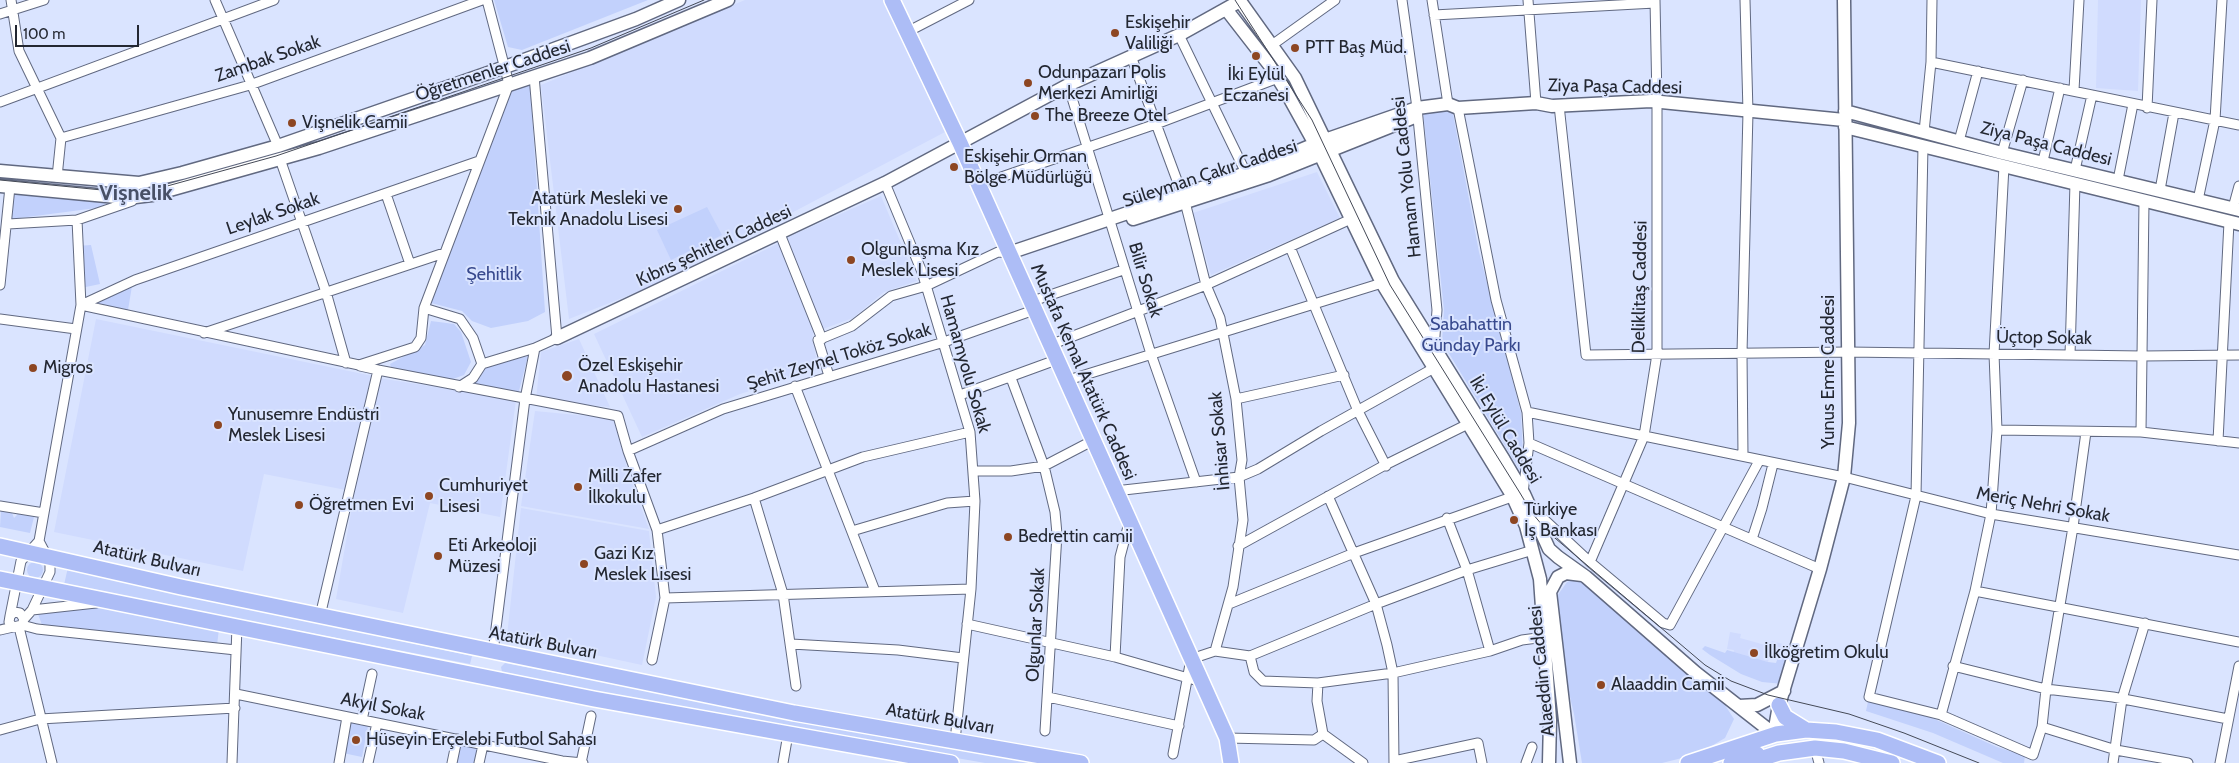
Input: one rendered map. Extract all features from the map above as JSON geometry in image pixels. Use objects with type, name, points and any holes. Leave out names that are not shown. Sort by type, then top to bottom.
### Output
[{"type":"main road","name":"Öğretmenler Caddesi","points":[[0,171],[139,183],[279,153],[636,19],[680,0]]},
{"type":"main road","name":"Öğretmenler Caddesi","points":[[5,186],[127,198],[152,195],[279,153],[590,58],[728,0]]},
{"type":"main road","name":"Mustafa Kemal Atatürk Caddesi","points":[[892,0],[960,144],[1065,381],[1192,659],[1194,680],[1227,738],[1231,763]]},
{"type":"main road","name":"İki Eylül Caddesi","points":[[1241,0],[1295,78],[1350,218],[1382,283],[1468,424],[1517,494],[1529,505],[1549,549],[1586,577],[1696,673],[1739,706],[1775,743]]},
{"type":"main road","points":[[885,183],[1068,86],[1179,36],[1223,5],[1241,0]]},
{"type":"main road","name":"Yunus Emre Caddesi","points":[[1775,743],[1781,698],[1820,569],[1844,478],[1849,423],[1844,0]]},
{"type":"main road","name":"İki Eylül Caddesi","points":[[1223,5],[1278,78],[1323,148],[1393,281],[1434,350],[1478,416],[1517,494],[1533,550]]},
{"type":"main road","name":"Ziya Paşa Caddesi","points":[[1323,148],[1417,112],[1453,106],[1658,102],[1748,112],[1845,119],[1924,132],[1958,141],[2003,159],[2074,183],[2234,223]]},
{"type":"main road","name":"Ziya Paşa Caddesi","points":[[1845,119],[1923,146],[2003,159],[2043,161],[2236,209]]},
{"type":"main road","name":"Süleyman Çakır Caddesi","points":[[1183,198],[1246,173],[1323,148]]},
{"type":"main road","name":"Süleyman Çakır Caddesi","points":[[1011,257],[1183,198],[1269,175],[1323,148]]},
{"type":"main road","name":"Kıbrıs şehitleri Caddesi","points":[[557,338],[885,183]]},
{"type":"main road","name":"Atatürk Bulvarı","points":[[0,546],[320,616],[794,713],[1081,763]]},
{"type":"main road","name":"Alaeddin Caddesi","points":[[1533,550],[1540,579],[1545,638],[1550,720],[1549,763]]},
{"type":"main road","name":"Alaeddin Caddesi","points":[[1570,763],[1550,592],[1558,576],[1566,573],[1586,577]]},
{"type":"main road","points":[[0,579],[594,699],[951,763]]},
{"type":"main road","points":[[1739,706],[1757,705],[1781,698],[1786,717],[1806,730]]},
{"type":"main road","points":[[1688,763],[1775,743],[1806,730],[1836,732],[1877,740],[1938,763]]},
{"type":"main road","points":[[1225,763],[1227,738]]},
{"type":"main road","points":[[1227,738],[1242,763]]},
{"type":"main road","points":[[1775,743],[1817,756],[1892,763]]},
{"type":"main road","points":[[1731,763],[1768,750],[1775,743]]},
{"type":"main road","points":[[1748,763],[1775,743]]},
{"type":"street","points":[[11,0],[19,50],[61,138],[57,177]]},
{"type":"street","points":[[0,14],[44,0]]},
{"type":"street","points":[[215,0],[279,153],[326,292],[346,363]]},
{"type":"street","points":[[0,102],[274,0]]},
{"type":"street","name":"Zambak Sokak","points":[[61,138],[250,85],[482,0]]},
{"type":"street","points":[[359,365],[415,347],[419,343],[424,308],[479,160],[510,84],[487,0]]},
{"type":"street","points":[[907,32],[969,0]]},
{"type":"street","points":[[1272,45],[1335,0]]},
{"type":"street","name":"Hamam Yolu Caddesi","points":[[1402,0],[1417,112],[1437,310],[1434,350]]},
{"type":"street","points":[[1229,604],[1354,552],[1517,494],[1530,443],[1527,412],[1496,300],[1453,106],[1432,0]]},
{"type":"street","points":[[1743,456],[1742,353],[1748,112],[1746,0]]},
{"type":"street","points":[[1924,132],[1931,62],[1932,0]]},
{"type":"street","points":[[2074,90],[2078,0]]},
{"type":"street","points":[[2147,108],[2152,0]]},
{"type":"street","points":[[2198,200],[2215,120],[2222,0]]},
{"type":"street","points":[[1434,15],[1528,5],[1655,2]]},
{"type":"street","name":"Deliklitaş Caddesi","points":[[1590,562],[1626,484],[1644,436],[1657,354],[1658,102],[1655,2]]},
{"type":"street","points":[[1528,5],[1536,103]]},
{"type":"street","points":[[1179,36],[1246,173]]},
{"type":"street","name":"İnhisar Sokak","points":[[1131,56],[1183,198],[1206,285],[1220,318],[1236,399],[1242,460],[1239,477],[1244,520],[1229,604],[1216,651]]},
{"type":"street","points":[[1931,62],[2074,90],[2147,108],[2239,125]]},
{"type":"street","points":[[1958,141],[1978,71]]},
{"type":"street","points":[[459,386],[473,378],[482,364],[535,348],[557,338],[534,76]]},
{"type":"street","points":[[978,185],[1087,146],[1156,124],[1278,78]]},
{"type":"street","points":[[1941,715],[1975,591],[1991,514],[1997,430],[1994,354],[2003,159],[2023,80]]},
{"type":"street","name":"Bilir Sokak","points":[[1068,86],[1123,270],[1196,482]]},
{"type":"street","points":[[2043,161],[2060,88]]},
{"type":"street","points":[[2076,170],[2092,95]]},
{"type":"street","points":[[2118,180],[2133,104]]},
{"type":"street","name":"Üçtop Sokak","points":[[1558,105],[1586,355],[1848,352],[2143,356],[2239,355]]},
{"type":"street","points":[[2160,190],[2174,113]]},
{"type":"street","points":[[1923,146],[1916,496],[1869,697],[1941,715],[2033,756],[2042,727],[2046,689],[2073,527],[2086,432]]},
{"type":"street","name":"Leylak Sokak","points":[[81,305],[135,280],[301,220],[386,194],[479,160]]},
{"type":"street","name":"Hamamyolu Sokak","points":[[885,183],[926,286],[944,342],[970,432],[975,471],[971,589],[955,740]]},
{"type":"street","points":[[2070,355],[2074,183]]},
{"type":"street","points":[[0,285],[1,262],[8,224],[5,186]]},
{"type":"street","points":[[2236,209],[2239,186]]},
{"type":"street","points":[[386,194],[410,264]]},
{"type":"street","points":[[8,224],[78,220],[125,202],[152,195]]},
{"type":"street","points":[[2141,432],[2144,201]]},
{"type":"street","points":[[1050,345],[1206,285],[1350,218]]},
{"type":"street","points":[[52,763],[14,622],[21,561],[39,542],[81,305],[78,220]]},
{"type":"street","points":[[2218,441],[2234,223]]},
{"type":"street","points":[[780,234],[822,339]]},
{"type":"street","points":[[1290,247],[1358,411],[1386,466]]},
{"type":"street","points":[[829,376],[818,340],[852,326],[891,296],[926,286],[998,252],[1011,257]]},
{"type":"street","points":[[204,333],[444,253]]},
{"type":"street","name":"Şehit Zeynel Toköz Sokak","points":[[628,450],[723,409],[944,342],[1123,270]]},
{"type":"street","points":[[1065,381],[1382,283]]},
{"type":"street","points":[[81,305],[378,370],[616,415],[620,419],[628,450],[657,530],[665,598],[652,660]]},
{"type":"street","points":[[424,308],[460,319],[473,338],[482,364]]},
{"type":"street","points":[[0,319],[76,329]]},
{"type":"street","points":[[493,652],[525,399],[535,348]]},
{"type":"street","points":[[960,395],[1056,360]]},
{"type":"street","points":[[1115,491],[1239,477],[1258,469],[1321,431],[1434,368]]},
{"type":"street","points":[[320,616],[378,370]]},
{"type":"street","points":[[1236,399],[1344,375]]},
{"type":"street","name":"Olgunlar Sokak","points":[[1011,378],[1044,466],[1055,512],[1057,534],[1052,642],[1045,730]]},
{"type":"street","points":[[795,386],[875,591]]},
{"type":"street","name":"Meriç Nehri Sokak","points":[[1527,412],[1844,478],[1991,514],[2239,555]]},
{"type":"street","points":[[1238,546],[1328,496],[1468,424]]},
{"type":"street","points":[[1997,430],[2141,432],[2239,444]]},
{"type":"street","points":[[657,530],[754,498],[863,457],[970,432]]},
{"type":"street","points":[[975,471],[1010,471],[1044,466],[1092,440]]},
{"type":"street","points":[[1530,443],[1626,484],[1722,529],[1752,539],[1820,569]]},
{"type":"street","points":[[1529,505],[1590,562],[1663,623],[1670,625],[1759,461]]},
{"type":"street","points":[[1752,539],[1773,464]]},
{"type":"street","points":[[1328,496],[1376,604],[1393,673],[1394,762],[1478,743],[1482,763]]},
{"type":"street","points":[[754,498],[783,594],[796,686]]},
{"type":"street","points":[[852,531],[948,504],[975,501]]},
{"type":"street","points":[[0,506],[44,513]]},
{"type":"street","points":[[1447,518],[1467,570],[1490,651]]},
{"type":"street","points":[[1115,657],[1120,557],[1130,522]]},
{"type":"street","points":[[32,610],[50,572],[47,556],[39,542]]},
{"type":"street","points":[[1192,659],[1216,651],[1250,656],[1376,604],[1467,570],[1533,550]]},
{"type":"street","points":[[665,598],[971,589]]},
{"type":"street","points":[[1975,591],[2239,642]]},
{"type":"street","points":[[0,630],[32,610],[55,606],[111,602]]},
{"type":"street","points":[[14,622],[37,629],[236,650]]},
{"type":"street","points":[[2113,763],[2122,699],[2145,623]]},
{"type":"street","points":[[967,624],[1115,657],[1194,680],[1179,726],[1173,754]]},
{"type":"street","points":[[232,763],[237,626]]},
{"type":"street","points":[[1250,656],[1254,672],[1263,681],[1318,683],[1393,673],[1490,651],[1522,640],[1545,638]]},
{"type":"street","points":[[791,644],[898,650],[963,658]]},
{"type":"street","points":[[1953,666],[2046,689],[2122,699],[2228,719]]},
{"type":"street","points":[[2220,763],[2228,719],[2237,685],[2239,666]]},
{"type":"street","points":[[362,720],[372,674]]},
{"type":"street","points":[[1318,683],[1317,701],[1323,734],[1363,763]]},
{"type":"street","name":"Akyıl Sokak","points":[[236,694],[561,762],[582,763]]},
{"type":"street","points":[[1048,697],[1179,726]]},
{"type":"street","points":[[0,730],[40,719],[235,708]]},
{"type":"street","points":[[582,763],[590,716]]},
{"type":"street","points":[[339,763],[347,717]]},
{"type":"street","points":[[368,763],[377,723]]},
{"type":"street","points":[[2042,727],[2116,750],[2188,763]]},
{"type":"street","points":[[784,763],[788,734]]},
{"type":"street","points":[[1227,738],[1314,740],[1323,734]]},
{"type":"street","points":[[452,763],[457,739]]},
{"type":"street","points":[[479,763],[483,745]]},
{"type":"street","points":[[1526,763],[1532,748]]},
{"type":"shaded area","name":"Atatürk Mesleki ve Teknik Anadolu Lisesi","points":[[745,0],[883,0],[945,132],[655,285],[569,319],[541,85]]},
{"type":"shaded area","points":[[2098,0],[2141,0],[2138,91],[2096,88]]},
{"type":"shaded area","points":[[1317,172],[1340,218],[1211,275],[1193,213]]},
{"type":"shaded area","name":"Olgunlaşma Kız Meslek Lisesi","points":[[881,196],[917,281],[884,292],[853,318],[820,330],[786,238]]},
{"type":"shaded area","points":[[781,242],[814,330],[812,339],[819,369],[740,394],[642,437],[594,334]]},
{"type":"shaded area","name":"Yunusemre Endüstri Meslek Lisesi","points":[[96,319],[373,376],[346,490],[264,474],[243,571],[54,532]]},
{"type":"shaded area","name":"Özel Eskişehir Anadolu Hastanesi","points":[[579,339],[610,407],[536,400],[541,352]]},
{"type":"shaded area","name":"Cumhuriyet Lisesi","points":[[379,378],[516,400],[500,517],[430,503],[403,613],[336,599],[355,489]]},
{"type":"shaded area","name":"Milli Zafer İlkokulu","points":[[535,411],[618,419],[627,469],[649,529],[521,506]]},
{"type":"shaded area","name":"Gazi Kız Meslek Lisesi","points":[[521,508],[649,531],[656,597],[642,665],[507,636]]},
{"type":"shaded area","points":[[1730,632],[1741,634],[1740,638],[1769,646],[1772,641],[1786,645],[1783,658],[1770,655],[1768,662],[1733,653],[1734,650],[1727,649]]},
{"type":"green space","points":[[494,0],[648,0],[522,50],[508,47]]},
{"type":"green space","name":"Şehitlik","points":[[530,83],[545,312],[528,321],[491,328],[472,321],[462,311],[431,303],[512,89]]},
{"type":"green space","name":"Sabahattin Günday Parkı","points":[[1446,110],[1453,114],[1479,252],[1521,413],[1524,477],[1442,342],[1444,310],[1423,112]]},
{"type":"green space","points":[[13,192],[105,202],[104,207],[12,219]]},
{"type":"green space","points":[[707,207],[722,235],[671,260],[657,230]]},
{"type":"green space","points":[[91,245],[100,284],[81,288],[77,246]]},
{"type":"green space","points":[[133,280],[127,316],[81,305]]},
{"type":"green space","points":[[431,321],[454,324],[461,332],[471,362],[464,375],[450,380],[391,367],[390,364],[425,345]]},
{"type":"green space","points":[[528,356],[518,395],[474,385],[487,367]]},
{"type":"green space","points":[[1,511],[12,513],[14,518],[18,514],[34,517],[30,533],[0,527]]},
{"type":"green space","points":[[35,562],[43,570],[35,578],[27,570]]},
{"type":"green space","points":[[68,567],[198,598],[472,656],[470,664],[64,585]]},
{"type":"green space","points":[[1577,578],[1721,699],[1734,719],[1725,738],[1698,754],[1662,763],[1582,763],[1574,714],[1560,654],[1555,599],[1567,582]]},
{"type":"green space","points":[[89,606],[112,608],[219,629],[217,645],[42,625],[38,614]]},
{"type":"green space","points":[[1705,646],[1725,653],[1727,650],[1768,662],[1776,663],[1778,657],[1788,659],[1783,684],[1762,682],[1741,674],[1702,649]]},
{"type":"green space","points":[[505,663],[745,710],[1041,763],[985,763],[724,717],[502,672],[501,667]]},
{"type":"green space","points":[[1869,697],[1892,708],[1930,717],[1997,747],[2025,756],[2024,763],[2003,763],[1933,733],[1866,711]]},
{"type":"green space","name":"Hüseyin Erçelebi Futbol Sahası","points":[[350,722],[368,726],[362,757],[343,753]]},
{"type":"green space","points":[[460,744],[477,748],[474,763],[456,763]]},
{"type":"tram line","points":[[0,180],[102,190],[139,191],[160,188],[276,156],[591,48],[704,0]]},
{"type":"tram line","points":[[1235,0],[1312,120],[1390,285],[1532,513],[1549,533],[1705,665],[1731,681],[1768,695],[1849,714],[1904,733],[1979,763]]},
{"type":"place","name":"Eskişehir Valiliği","points":[[1115,33]]},
{"type":"place","name":"PTT Baş Müd.","points":[[1295,48]]},
{"type":"place","name":"İki Eylül Eczanesi","points":[[1256,56]]},
{"type":"place","name":"Odunpazarı Polis Merkezi Amirliği","points":[[1028,83]]},
{"type":"place","name":"The Breeze Otel","points":[[1035,116]]},
{"type":"place","name":"Vişnelik Camii","points":[[292,123]]},
{"type":"place","name":"Eskişehir Orman Bölge Müdürlüğü","points":[[954,167]]},
{"type":"place","name":"Atatürk Mesleki ve Teknik Anadolu Lisesi","points":[[678,209]]},
{"type":"place","name":"Olgunlaşma Kız Meslek Lisesi","points":[[851,260]]},
{"type":"place","name":"Migros","points":[[33,368]]},
{"type":"place","name":"Özel Eskişehir Anadolu Hastanesi","points":[[567,376]]},
{"type":"place","name":"Yunusemre Endüstri Meslek Lisesi","points":[[218,425]]},
{"type":"place","name":"Milli Zafer İlkokulu","points":[[578,487]]},
{"type":"place","name":"Cumhuriyet Lisesi","points":[[429,496]]},
{"type":"place","name":"Öğretmen Evi","points":[[299,505]]},
{"type":"place","name":"Türkiye İş Bankası","points":[[1514,520]]},
{"type":"place","name":"Bedrettin camii","points":[[1008,537]]},
{"type":"place","name":"Eti Arkeoloji Müzesi","points":[[438,556]]},
{"type":"place","name":"Gazi Kız Meslek Lisesi","points":[[584,564]]},
{"type":"place","name":"İlköğretim Okulu","points":[[1754,653]]},
{"type":"place","name":"Alaaddin Camii","points":[[1601,685]]},
{"type":"place","name":"Hüseyin Erçelebi Futbol Sahası","points":[[356,740]]},
{"type":"district","name":"Vişnelik","points":[[136,194]]}]
